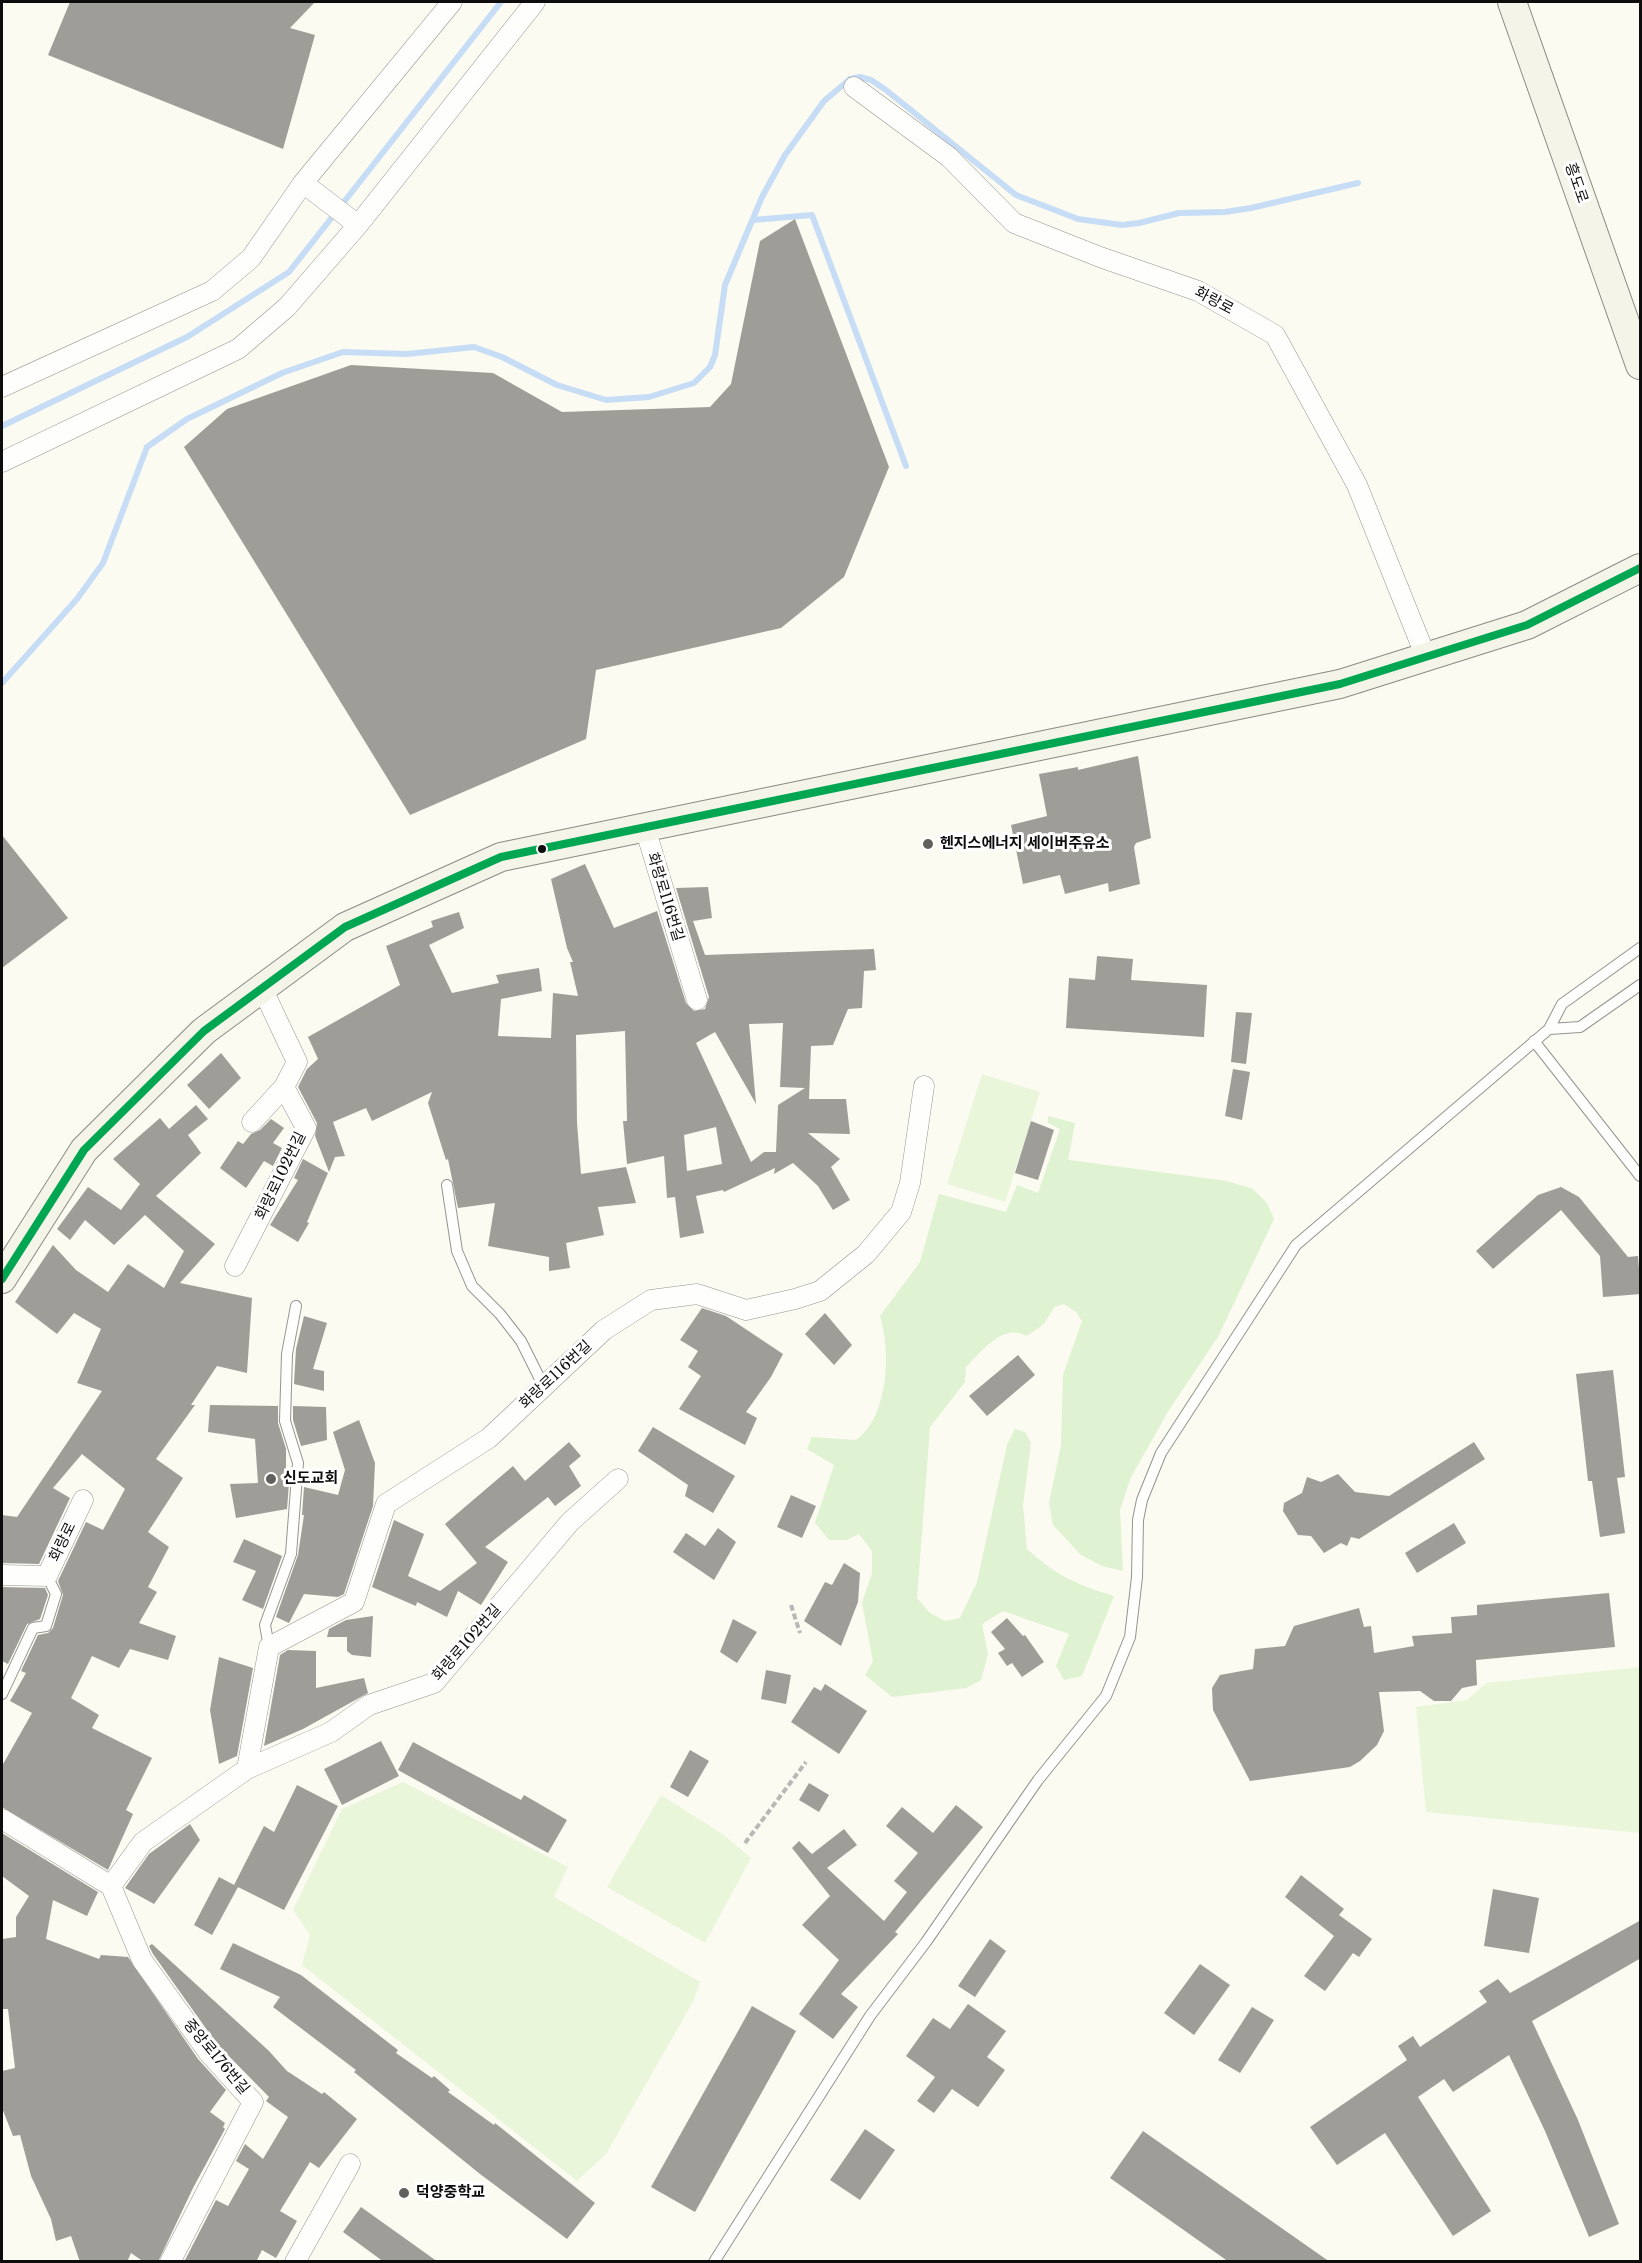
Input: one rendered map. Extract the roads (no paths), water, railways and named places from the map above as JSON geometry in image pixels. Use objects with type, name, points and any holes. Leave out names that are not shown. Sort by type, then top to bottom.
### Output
[{"type":"main road","name":"흥도로","points":[[1512,2],[1641,365]]},
{"type":"main road","points":[[2,1279],[84,1150],[204,1031],[345,927],[501,857],[1340,684],[1527,625],[1641,568]]},
{"type":"street","points":[[2,387],[212,291],[251,258],[303,183],[452,2]]},
{"type":"street","points":[[2,462],[238,349],[287,307],[358,225],[534,2]]},
{"type":"street","name":"화랑로","points":[[854,87],[949,157],[1014,223],[1100,257],[1198,291],[1275,335],[1357,485],[1426,657]]},
{"type":"street","points":[[303,183],[358,225]]},
{"type":"street","name":"화랑로116번길","points":[[645,828],[697,1000]]},
{"type":"street","points":[[252,1122],[284,1087],[297,1062],[262,988]]},
{"type":"street","name":"화랑로116번길","points":[[269,1647],[354,1602],[386,1504],[489,1438],[604,1330],[651,1300],[697,1294],[746,1310],[820,1291],[866,1254],[901,1212],[910,1184],[924,1086]]},
{"type":"street","name":"화랑로102번길","points":[[235,1266],[306,1128],[284,1087]]},
{"type":"street","name":"화랑로102번길","points":[[111,1886],[143,1842],[247,1769],[331,1732],[369,1705],[434,1683],[570,1522],[618,1479]]},
{"type":"street","name":"화랑로","points":[[2,1575],[47,1576],[83,1500]]},
{"type":"street","points":[[247,1769],[269,1647]]},
{"type":"street","points":[[2,1819],[111,1886]]},
{"type":"street","name":"중앙로176번길","points":[[111,1886],[142,1960],[208,2052],[254,2102],[170,2262]]},
{"type":"street","points":[[295,2262],[350,2164]]},
{"type":"lane","points":[[714,2262],[870,2016],[926,1942],[1038,1780],[1106,1696],[1130,1637],[1137,1577],[1138,1520],[1142,1500],[1161,1453],[1296,1245],[1549,1029],[1562,1004],[1641,948]]},
{"type":"lane","points":[[1549,1029],[1580,1027],[1641,985]]},
{"type":"lane","points":[[1534,1041],[1641,1176]]},
{"type":"lane","points":[[447,1185],[457,1251],[472,1286],[500,1314],[521,1341],[544,1387]]},
{"type":"lane","points":[[269,1647],[265,1625],[291,1554],[293,1531],[298,1463],[285,1420],[286,1354],[296,1306]]},
{"type":"lane","points":[[2,1694],[33,1628],[46,1626],[56,1594],[47,1576]]},
{"type":"waterway","points":[[2,426],[187,337],[289,272],[501,2]]},
{"type":"waterway","points":[[2,683],[77,599],[103,563],[147,447],[187,419],[282,373],[343,352],[407,354],[474,347],[502,357],[557,385],[606,400],[649,397],[694,383],[710,367],[715,355],[725,285],[762,197],[785,155],[824,101],[850,79],[860,77],[871,80],[886,90],[1016,195],[1078,219],[1122,225],[1179,213],[1225,212],[1358,183]]},
{"type":"waterway","points":[[753,220],[812,215],[906,466]]},
{"type":"place","name":"헨지스에너지 세이버주유소","points":[[928,844]]},
{"type":"place","name":"신도교회","points":[[271,1479]]},
{"type":"place","name":"덕양중학교","points":[[404,2193]]}]
